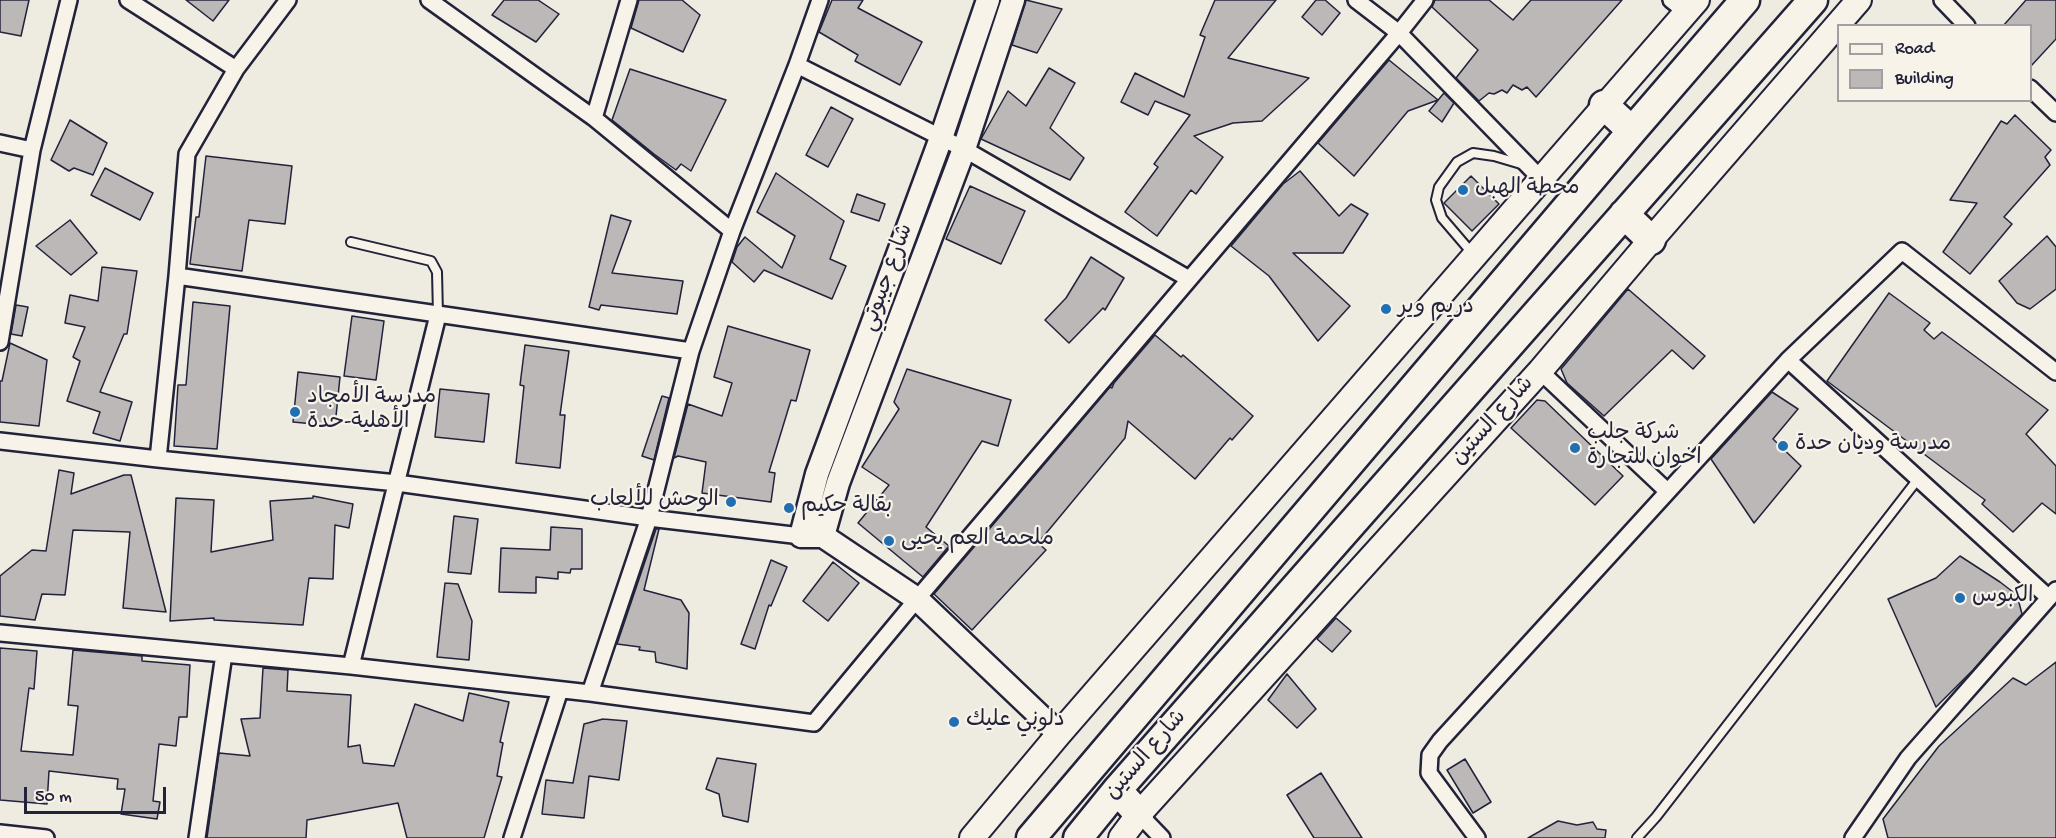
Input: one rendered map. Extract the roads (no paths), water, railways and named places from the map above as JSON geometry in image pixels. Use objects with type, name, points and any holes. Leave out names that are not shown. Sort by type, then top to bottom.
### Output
[{"type":"highway","name":"شارع الستين","points":[[1031,838],[1745,0]]},
{"type":"highway","name":"شارع الستين","points":[[1078,838],[1117,790],[1813,0]]},
{"type":"highway","points":[[1604,105],[1632,131]]},
{"type":"highway","points":[[1624,214],[1651,240]]},
{"type":"highway","points":[[1117,790],[1139,814]]},
{"type":"main road","name":"شارع الستين","points":[[1837,24],[1858,0]]},
{"type":"main road","points":[[972,838],[1059,734],[1475,256],[1535,173],[1604,105],[1685,4]]},
{"type":"main road","name":"شارع الستين","points":[[1121,838],[1139,814],[1540,371],[1837,24]]},
{"type":"street","points":[[0,342],[32,150],[69,0]]},
{"type":"street","points":[[128,0],[236,69]]},
{"type":"street","points":[[158,459],[187,154],[236,69],[288,0]]},
{"type":"street","points":[[429,0],[594,118],[732,231]]},
{"type":"street","points":[[594,118],[629,0]]},
{"type":"street","points":[[590,693],[648,518],[691,351],[732,231],[820,0]]},
{"type":"street","name":"شارع جيبوتي","points":[[812,536],[817,474],[941,138],[988,0]]},
{"type":"street","name":"شارع جيبوتي","points":[[812,536],[842,472],[964,149],[1013,0]]},
{"type":"street","points":[[1356,0],[1399,33],[1535,173]]},
{"type":"street","points":[[0,633],[351,666],[590,693],[814,723],[1425,0]]},
{"type":"street","points":[[1942,0],[1966,24]]},
{"type":"street","points":[[797,65],[964,149],[1189,279]]},
{"type":"street","points":[[2032,89],[2056,113]]},
{"type":"street","points":[[0,143],[32,150]]},
{"type":"street","points":[[1477,838],[1429,773],[1430,755],[1440,741],[1788,360],[1902,250],[2056,372]]},
{"type":"street","points":[[177,276],[691,351]]},
{"type":"street","points":[[351,666],[438,315]]},
{"type":"street","points":[[1788,360],[1918,479],[2053,594],[1908,758],[1853,838]]},
{"type":"street","points":[[1540,371],[1667,491]]},
{"type":"street","points":[[0,441],[397,483],[648,518],[812,536],[917,599],[1059,734]]},
{"type":"street","points":[[197,838],[224,654]]},
{"type":"street","points":[[512,838],[560,690]]},
{"type":"street","points":[[1139,814],[1162,838]]},
{"type":"street","points":[[0,833],[46,838]]},
{"type":"lane","points":[[1475,256],[1442,218],[1436,200],[1439,187],[1456,162],[1473,153],[1494,156],[1535,173]]},
{"type":"lane","points":[[351,243],[431,261],[437,272],[438,315]]},
{"type":"lane","points":[[1637,838],[1656,817],[1918,479]]},
{"type":"place","name":"محطة الهبل","points":[[1463,190]]},
{"type":"place","name":"دريم وير","points":[[1386,309]]},
{"type":"place","name":"مدرسة الأمجاد الأهلية-حدة","points":[[295,412]]},
{"type":"place","name":"مدرسة وديان حدة","points":[[1783,446]]},
{"type":"place","name":"شركة جلب اخوان للتجارة","points":[[1575,448]]},
{"type":"place","name":"الوحش للألعاب","points":[[731,502]]},
{"type":"place","name":"بقالة حكيم","points":[[789,508]]},
{"type":"place","name":"ملحمة العم يحيى","points":[[889,541]]},
{"type":"place","name":"الكبوس","points":[[1960,598]]},
{"type":"place","name":"دلوني عليك","points":[[954,722]]}]
